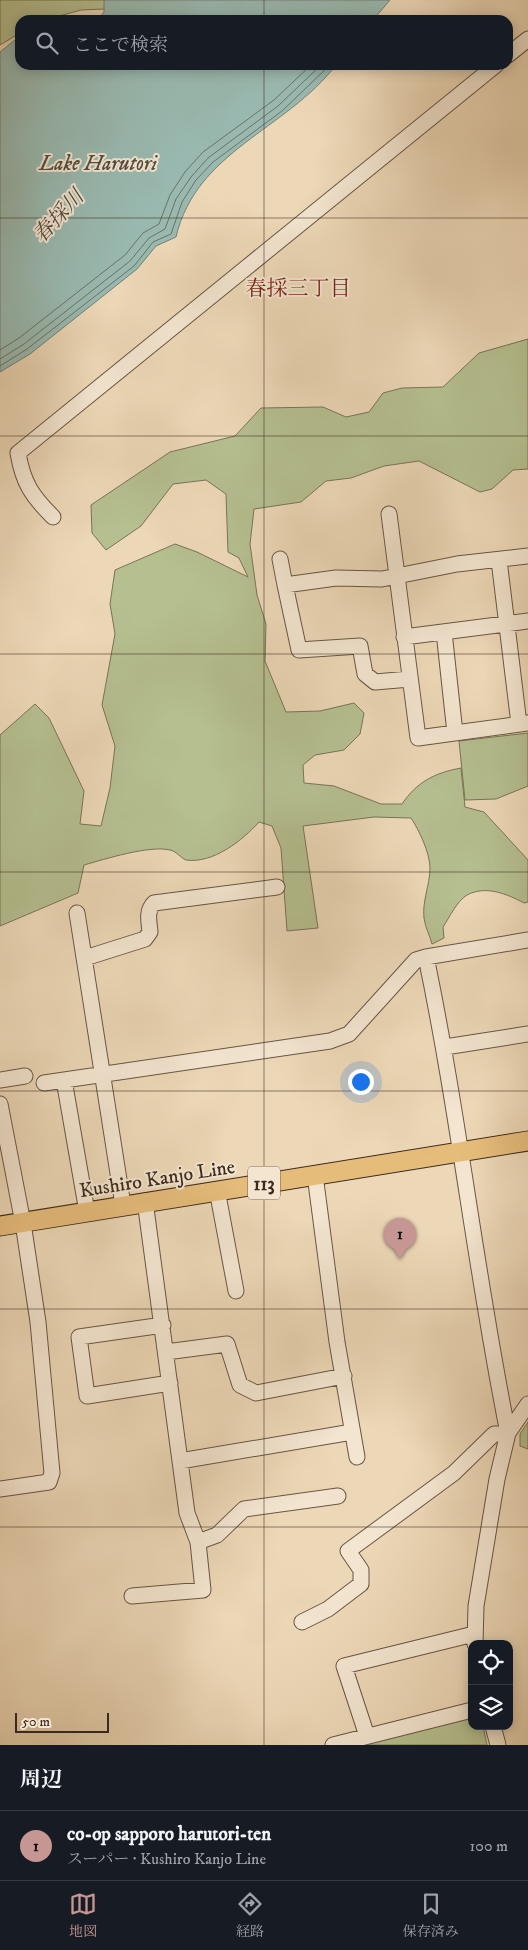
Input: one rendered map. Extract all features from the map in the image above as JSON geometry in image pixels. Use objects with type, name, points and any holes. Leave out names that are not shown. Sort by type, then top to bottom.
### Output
[{"type":"main road","name":"Kushiro Kanjo Line","points":[[0,1226],[145,1201],[528,1141]]},
{"type":"street","points":[[513,51],[528,39]]},
{"type":"street","points":[[53,517],[32,496],[21,472],[18,453],[490,70]]},
{"type":"street","points":[[389,514],[399,576],[404,637],[418,738],[523,724],[506,624],[499,560]]},
{"type":"street","points":[[285,585],[336,578],[382,579],[457,564],[528,556]]},
{"type":"street","points":[[280,559],[299,650],[360,646],[365,674],[375,682],[410,679]]},
{"type":"street","points":[[404,637],[528,621]]},
{"type":"street","points":[[444,632],[455,733]]},
{"type":"street","points":[[85,958],[144,939],[150,932],[148,915],[149,908],[154,903],[278,887]]},
{"type":"street","points":[[78,913],[123,1205]]},
{"type":"street","points":[[44,1084],[336,1038],[349,1034],[416,960],[528,940]]},
{"type":"street","points":[[426,957],[445,1047],[490,1345],[508,1434]]},
{"type":"street","points":[[445,1047],[528,1034]]},
{"type":"street","points":[[0,1080],[25,1076]]},
{"type":"street","points":[[64,1080],[87,1212]]},
{"type":"street","points":[[0,1104],[23,1223],[38,1322],[52,1473],[49,1482],[0,1489]]},
{"type":"street","points":[[315,1175],[357,1457]]},
{"type":"street","points":[[217,1190],[236,1291]]},
{"type":"street","points":[[132,1596],[204,1590],[198,1542],[188,1512],[180,1461],[145,1201]]},
{"type":"street","points":[[163,1324],[79,1337],[87,1396],[170,1384]]},
{"type":"street","points":[[166,1352],[227,1344],[240,1385],[256,1393],[344,1376]]},
{"type":"street","points":[[367,1736],[344,1666],[475,1639],[483,1558],[497,1479],[508,1434],[528,1404]]},
{"type":"street","points":[[180,1461],[352,1432]]},
{"type":"street","points":[[302,1622],[328,1610],[361,1584],[361,1570],[348,1551],[454,1473],[494,1434],[508,1434]]},
{"type":"street","points":[[198,1542],[217,1535],[244,1509],[338,1496]]},
{"type":"street","points":[[333,1745],[468,1711]]},
{"type":"street","points":[[494,1730],[498,1745]]},
{"type":"green space","points":[[0,0],[121,0],[105,9],[81,10],[63,15],[15,15],[15,36],[0,45]]},
{"type":"green space","points":[[528,339],[528,469],[513,470],[492,489],[480,492],[419,461],[384,466],[351,478],[326,481],[301,502],[254,509],[250,544],[257,595],[266,624],[265,661],[286,712],[320,711],[354,703],[364,713],[360,734],[344,750],[315,755],[303,765],[304,783],[334,786],[381,804],[402,804],[420,784],[434,776],[461,768],[465,807],[484,812],[528,860],[528,902],[524,903],[504,894],[489,891],[474,892],[467,895],[457,905],[443,927],[444,938],[432,944],[424,918],[430,862],[421,835],[411,818],[374,817],[303,826],[318,928],[287,931],[281,848],[272,826],[259,822],[236,843],[207,858],[186,860],[172,851],[151,849],[127,853],[84,865],[78,893],[0,926],[0,735],[35,704],[49,718],[84,791],[80,824],[101,826],[110,788],[115,746],[102,705],[115,634],[110,604],[115,570],[175,544],[197,552],[248,577],[239,558],[228,552],[226,494],[206,480],[173,484],[141,526],[106,550],[92,533],[91,505],[170,452],[235,436],[261,408],[323,407],[346,417],[369,412],[383,393],[402,388],[443,387],[479,353]]},
{"type":"green space","points":[[528,733],[528,786],[496,799],[465,800],[459,741]]},
{"type":"green space","points":[[528,1422],[528,1449],[520,1446],[520,1434]]},
{"type":"green space","points":[[468,1718],[468,1730],[484,1730],[487,1745],[358,1745]]},
{"type":"water","points":[[104,0],[390,0],[377,15],[102,15],[104,12]]},
{"type":"water","name":"Lake Harutori","points":[[15,40],[15,70],[332,70],[316,88],[222,162],[202,183],[187,208],[176,237],[156,246],[137,269],[30,354],[0,372],[0,52]]},
{"type":"place","name":"co-op sapporo harutori-ten","points":[[400,1259]]},
{"type":"district","name":"春採三丁目","points":[[298,288]]},
{"type":"water label","name":"春採川","points":[[58,216]]}]
